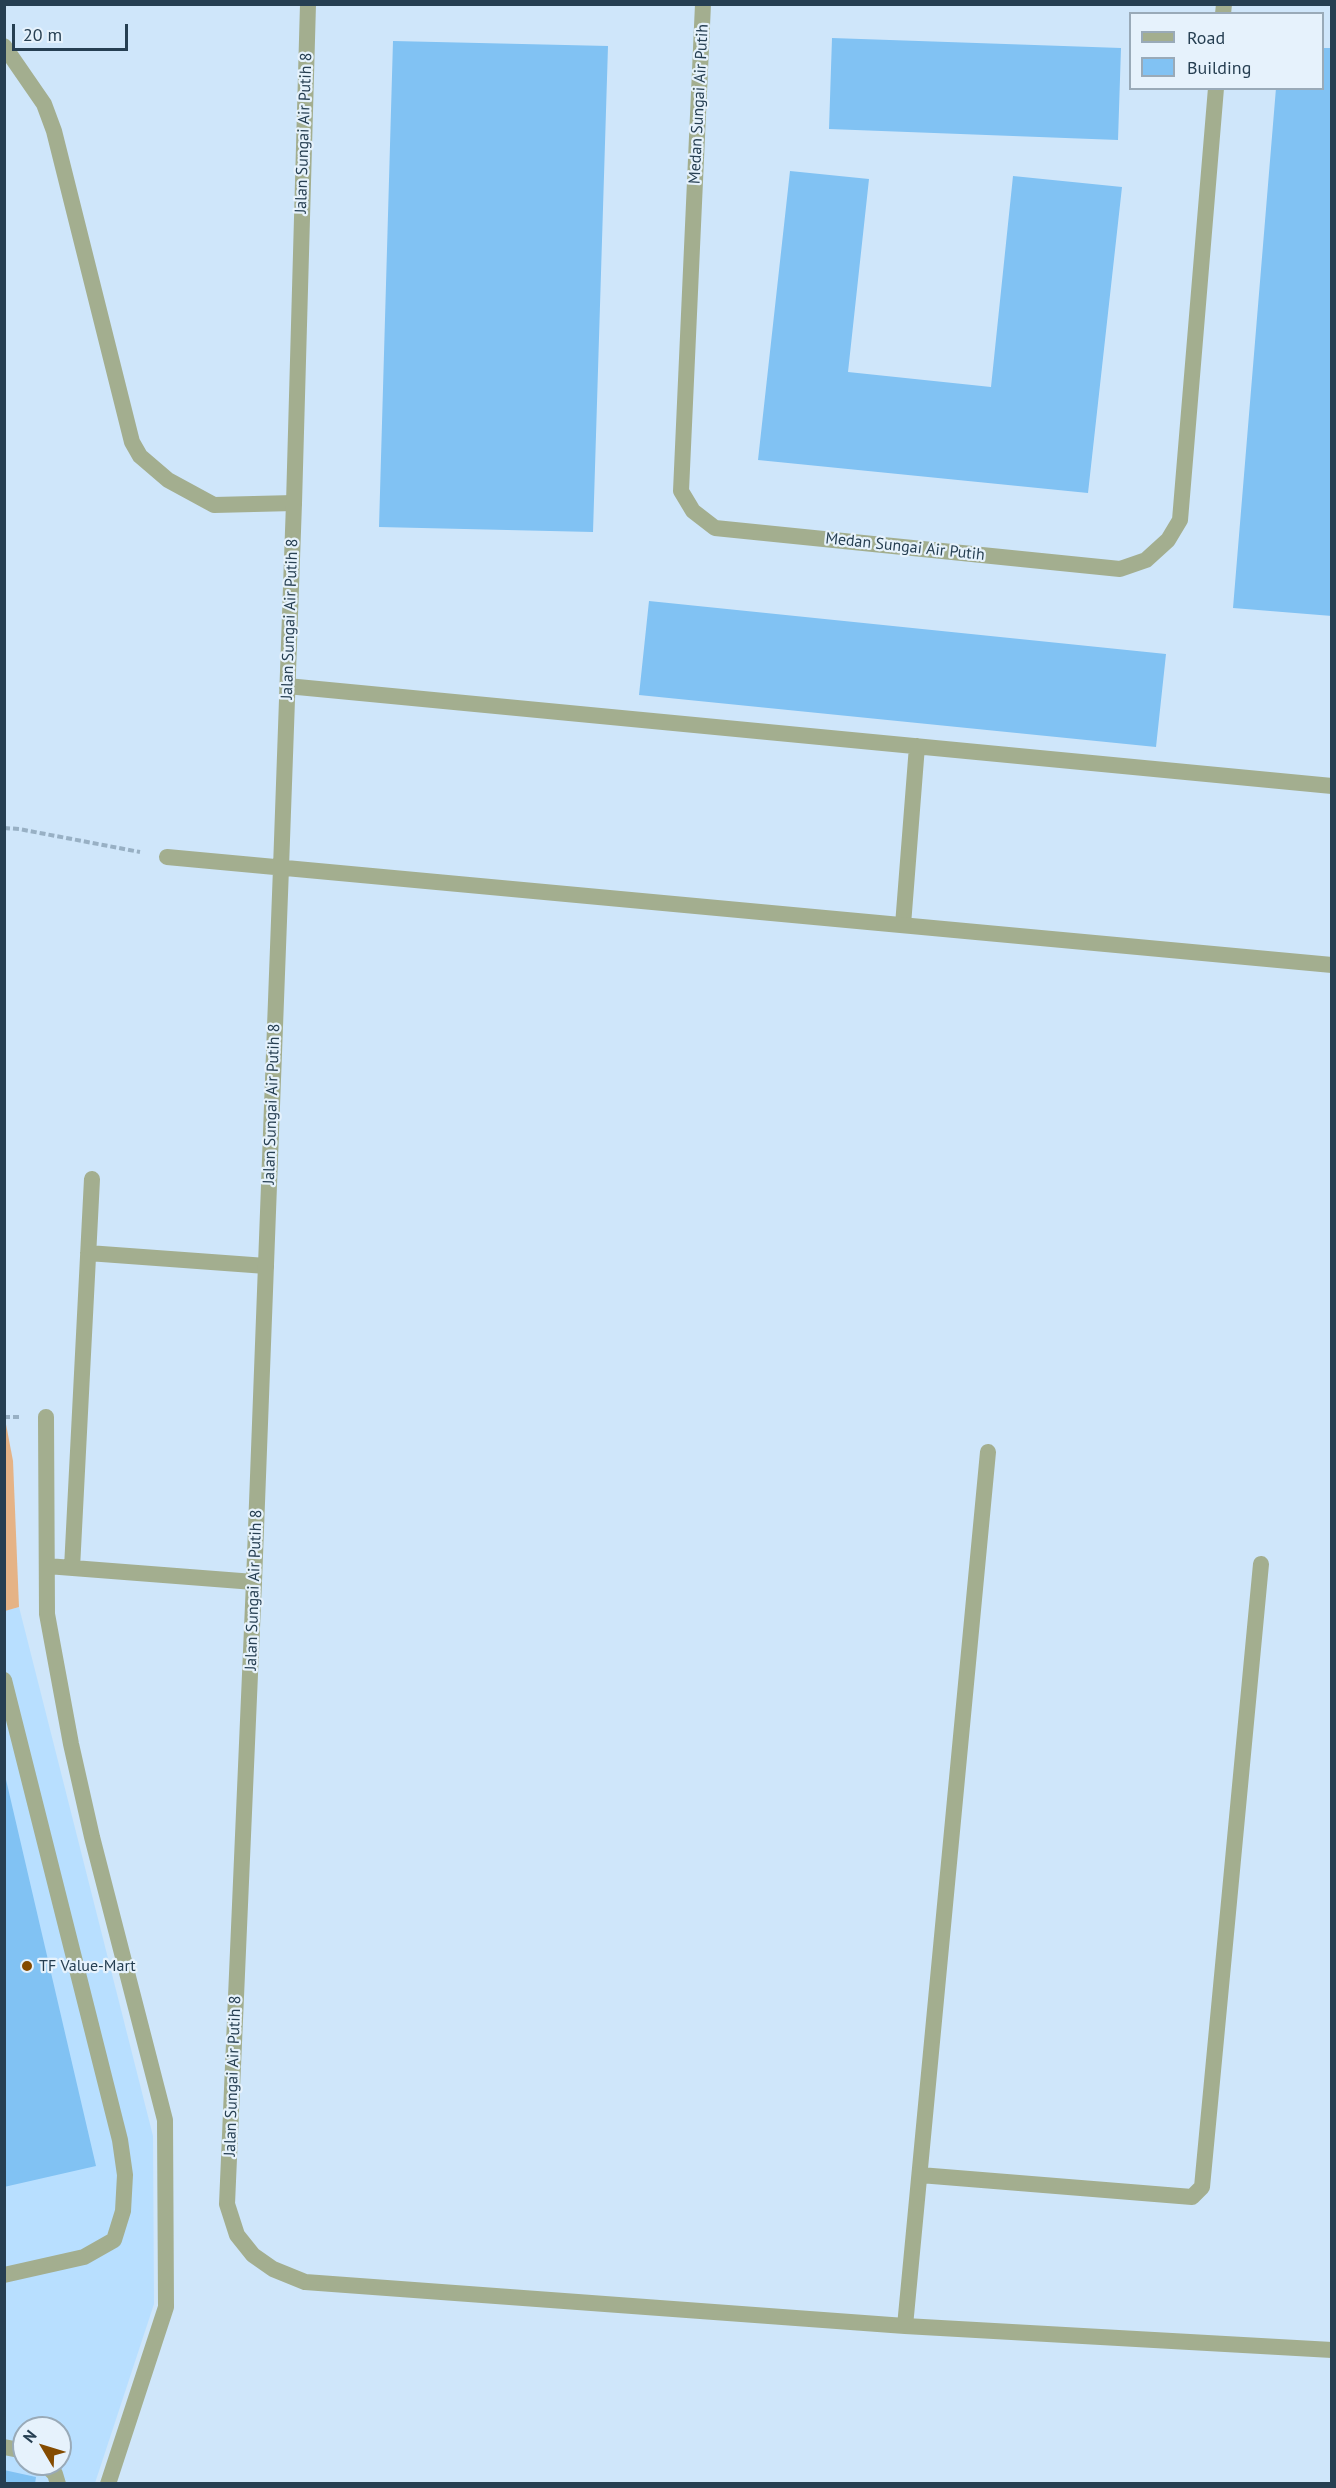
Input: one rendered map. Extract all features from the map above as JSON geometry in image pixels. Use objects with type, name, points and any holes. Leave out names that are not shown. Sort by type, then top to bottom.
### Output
[{"type":"street","name":"Jalan Sungai Air Putih 8","points":[[308,4],[281,868],[254,1582],[227,2204],[237,2235],[253,2255],[273,2269],[305,2282],[905,2326]]},
{"type":"street","name":"Medan Sungai Air Putih","points":[[703,4],[681,491],[693,511],[715,528],[1120,569],[1146,560],[1168,540],[1180,520],[1216,90]]},
{"type":"street","points":[[4,46],[44,104],[54,131],[132,442],[140,456],[168,480],[214,505],[294,503]]},
{"type":"street","points":[[287,686],[1332,786]]},
{"type":"street","points":[[903,925],[917,746]]},
{"type":"street","points":[[167,857],[1332,965]]},
{"type":"street","points":[[72,1568],[92,1179]]},
{"type":"street","points":[[88,1253],[266,1266]]},
{"type":"street","points":[[46,1418],[47,1614],[71,1744],[113,1921],[165,2120],[166,2307],[108,2484]]},
{"type":"street","points":[[988,1452],[905,2326],[1332,2350]]},
{"type":"street","points":[[920,2175],[1192,2197],[1202,2187],[1260,1564]]},
{"type":"street","points":[[47,1566],[254,1582]]},
{"type":"street","points":[[4,1680],[120,2140],[125,2175],[123,2211],[114,2240],[84,2257],[4,2275]]},
{"type":"path","points":[[4,828],[167,857]]},
{"type":"shaded area","points":[[5,1419],[13,1461],[19,1607],[5,1611]]},
{"type":"shaded area","points":[[19,1607],[153,2136],[154,2304],[95,2483],[5,2484],[4,1611]]},
{"type":"building","points":[[832,38],[1121,48],[1118,140],[829,129]]},
{"type":"building","points":[[393,41],[608,46],[593,532],[379,527]]},
{"type":"building","points":[[1324,48],[1332,48],[1332,616],[1233,608],[1276,90],[1324,90]]},
{"type":"building","points":[[790,171],[869,179],[848,372],[991,387],[1013,176],[1122,187],[1088,493],[758,460]]},
{"type":"building","points":[[649,601],[1166,654],[1156,747],[639,695]]},
{"type":"building","name":"TF Value-Mart","points":[[4,1771],[96,2166],[4,2187]]},
{"type":"building","points":[[4,2470],[12,2472],[12,2476],[36,2477],[35,2484],[4,2484]]},
{"type":"place","name":"TF Value-Mart","points":[[27,1966]]}]
